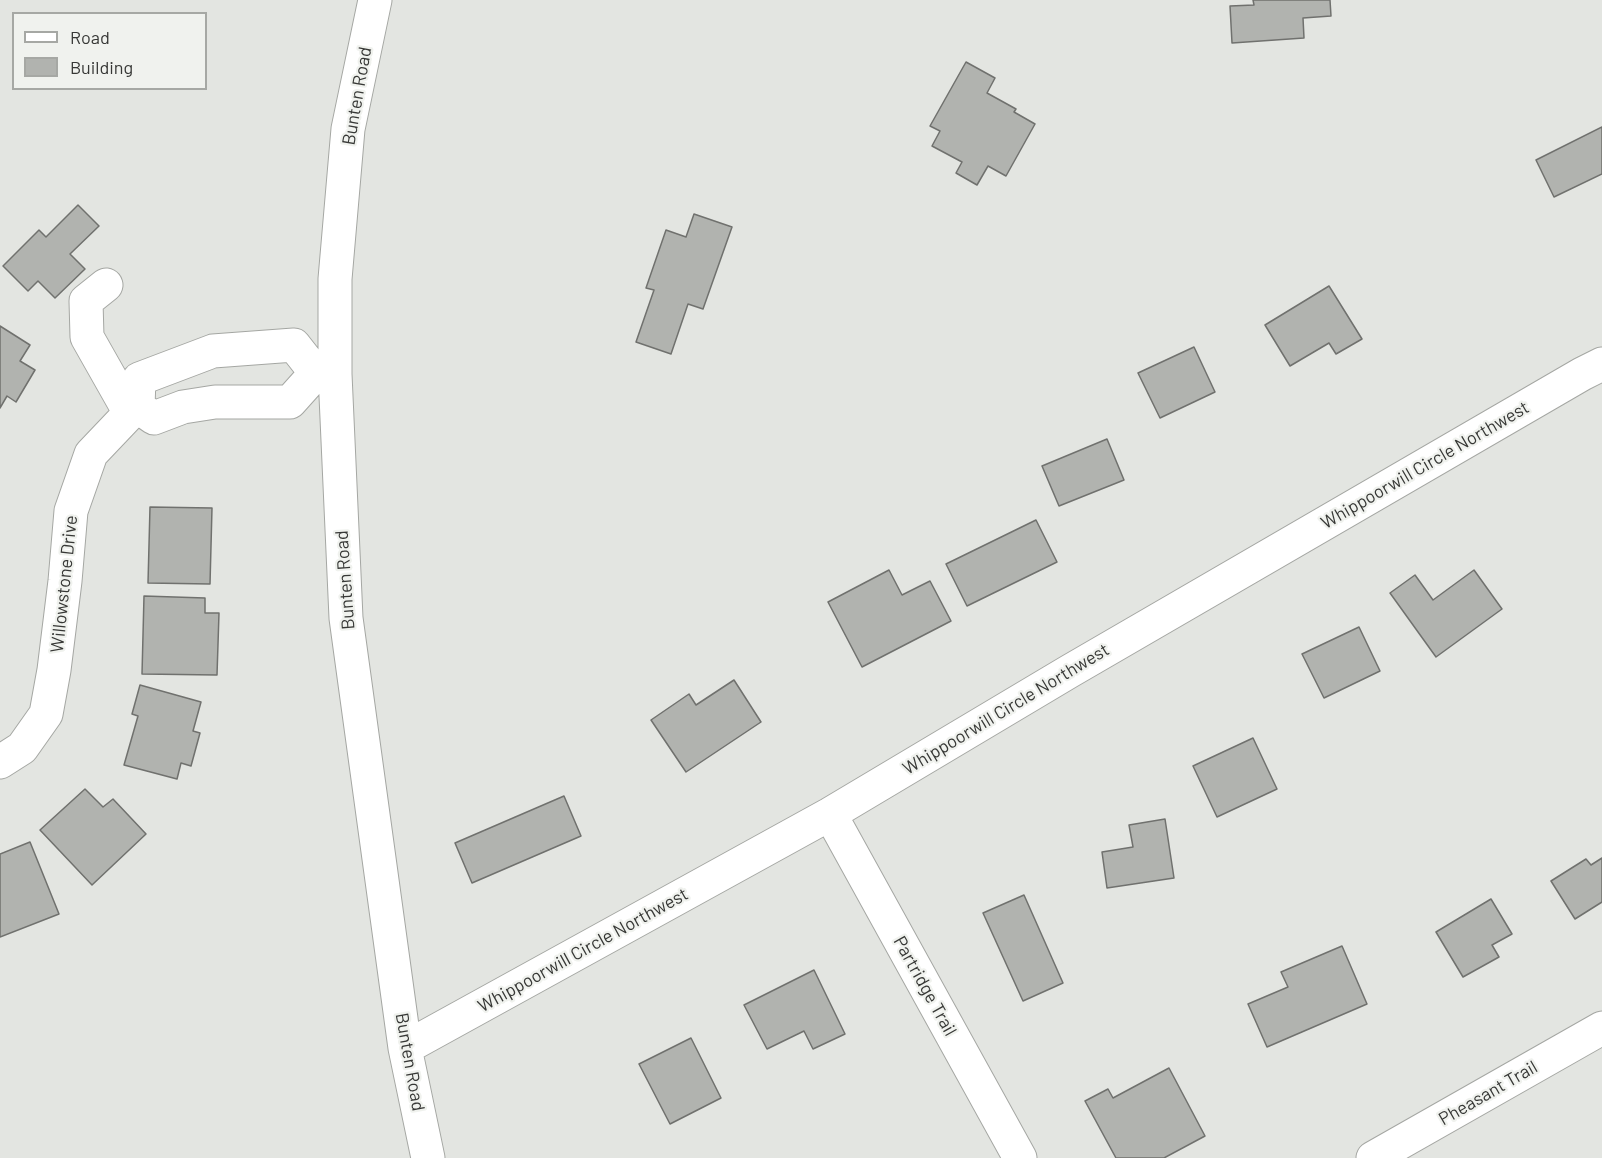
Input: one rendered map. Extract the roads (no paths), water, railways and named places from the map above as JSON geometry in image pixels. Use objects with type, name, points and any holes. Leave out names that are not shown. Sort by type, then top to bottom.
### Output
[{"type":"street","name":"Bunten Road","points":[[375,0],[348,129],[336,279],[325,374],[346,618],[405,1047],[428,1158]]},
{"type":"street","points":[[106,285],[86,301],[87,337],[134,410],[154,418],[183,407],[215,402],[290,402],[325,374],[294,345],[213,351],[140,379],[134,410]]},
{"type":"street","points":[[189,360],[201,404]]},
{"type":"street","name":"Whippoorwill Circle Northwest","points":[[405,1047],[830,814],[1080,665],[1602,364]]},
{"type":"street","name":"Willowstone Drive","points":[[0,762],[22,748],[46,714],[65,581],[71,511],[91,454],[134,410]]},
{"type":"street","name":"Partridge Trail","points":[[830,814],[1020,1158]]},
{"type":"street","name":"Pheasant Trail","points":[[1373,1158],[1602,1028]]}]
